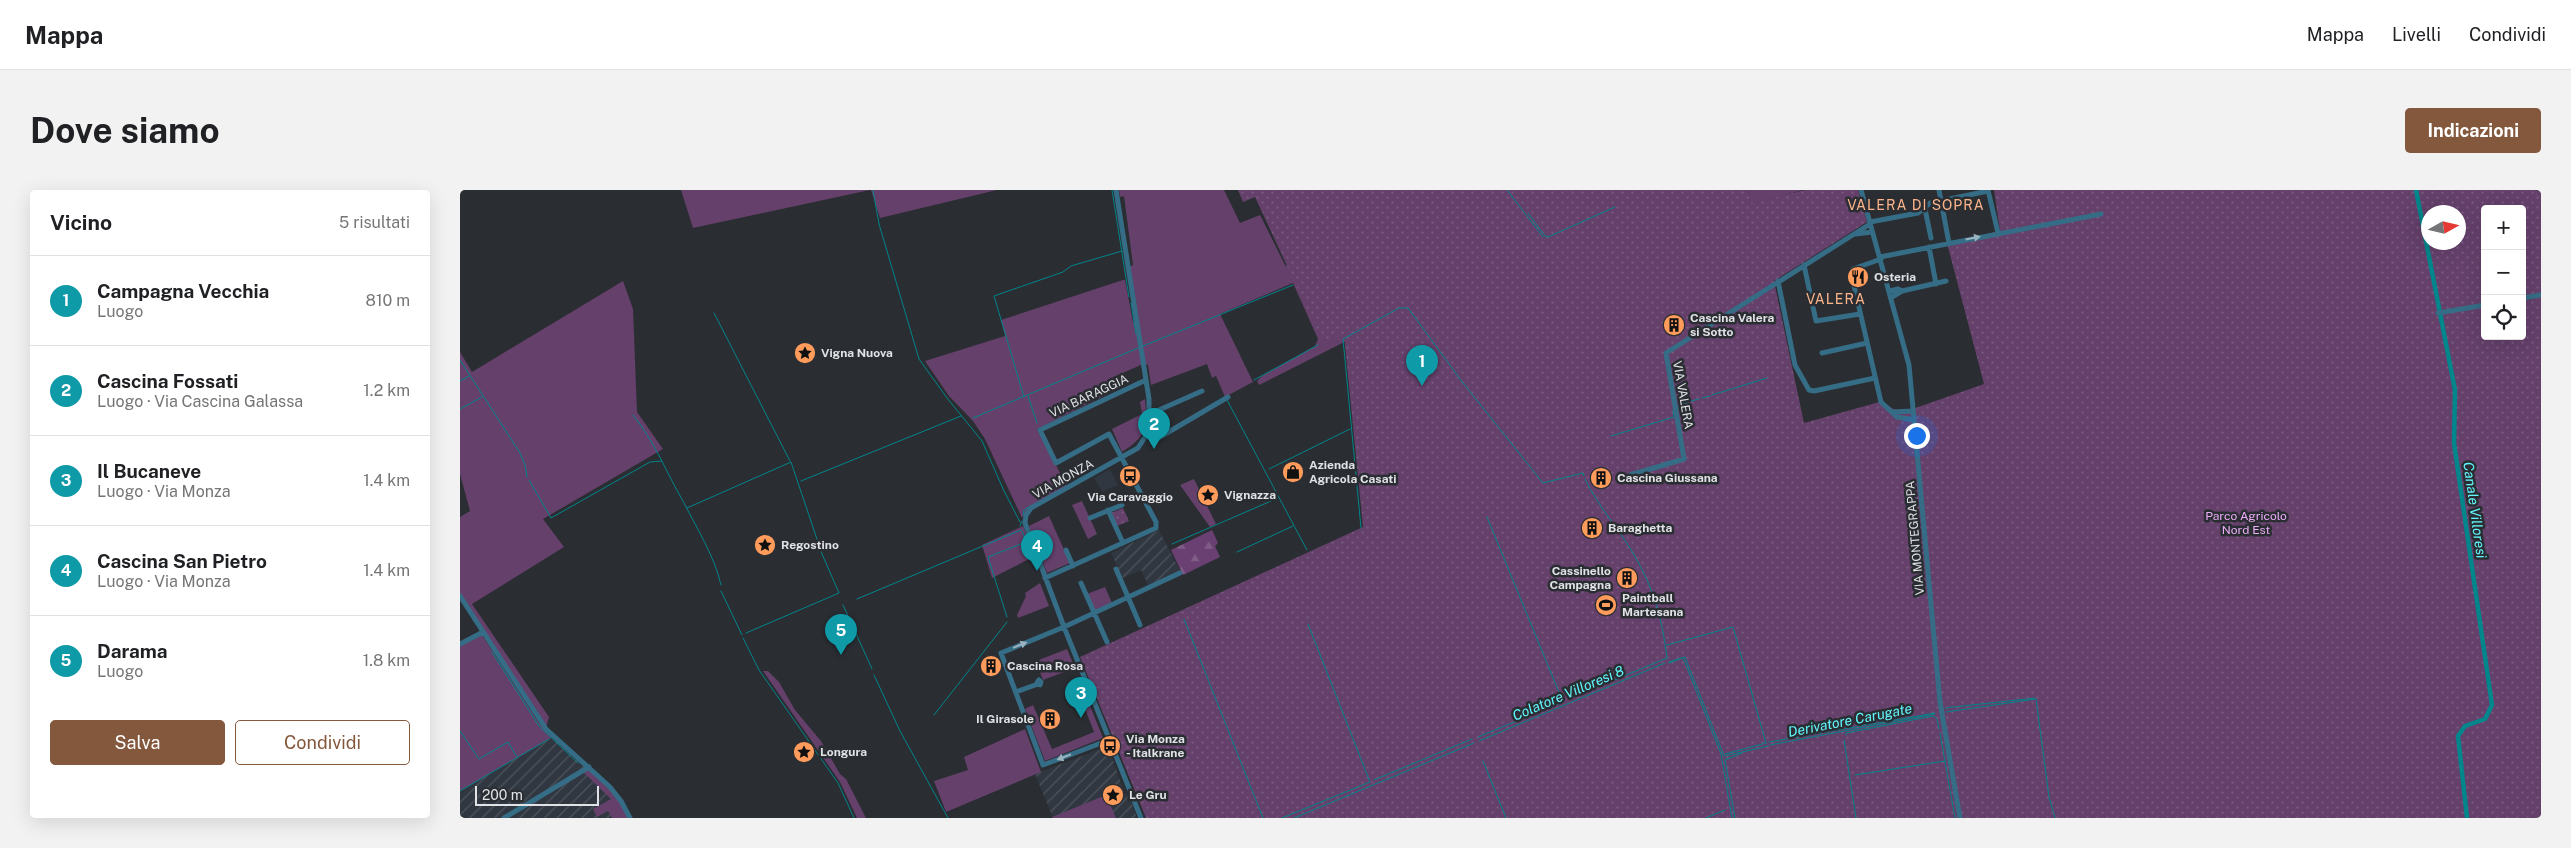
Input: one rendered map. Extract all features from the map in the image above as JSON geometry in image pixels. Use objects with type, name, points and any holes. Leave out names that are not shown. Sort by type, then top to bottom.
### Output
[{"type":"street","points":[[1116,190],[1146,380],[1150,414],[1148,436],[1155,440],[1228,397]]},
{"type":"street","name":"VIA MONTEGRAPPA","points":[[1861,190],[1908,361],[1940,702],[1960,818]]},
{"type":"street","points":[[1939,190],[1949,243]]},
{"type":"street","points":[[1870,223],[1918,213],[1925,209],[1929,203],[1988,190],[1998,234]]},
{"type":"street","points":[[1925,209],[1931,238]]},
{"type":"street","points":[[1914,420],[1901,419],[1889,412],[1881,402],[1851,270],[1880,258],[1928,247],[2101,214]]},
{"type":"street","name":"VIA VALERA","points":[[1630,475],[1684,459],[1666,354],[1778,281],[1856,234],[1870,223]]},
{"type":"street","name":"VIA VALERA","points":[[1856,234],[1872,232]]},
{"type":"street","points":[[1928,247],[1936,284]]},
{"type":"street","points":[[1804,265],[1816,321],[1860,314]]},
{"type":"street","points":[[1778,281],[1795,364],[1809,390],[1814,392],[1875,378]]},
{"type":"street","points":[[1891,294],[1946,281]]},
{"type":"street","points":[[2526,297],[2541,295]]},
{"type":"street","points":[[2441,313],[2481,306]]},
{"type":"street","points":[[1822,353],[1867,343]]},
{"type":"street","name":"VIA BARAGGIA","points":[[1123,457],[1109,434],[1056,463],[1040,430],[1146,380]]},
{"type":"street","points":[[1150,414],[1202,391]]},
{"type":"street","points":[[1889,412],[1899,414],[1914,411]]},
{"type":"street","name":"VIA MONZA","points":[[1141,818],[1025,527],[1027,512],[1123,457],[1141,445],[1148,436]]},
{"type":"street","points":[[1045,578],[1154,530],[1156,524],[1123,457]]},
{"type":"street","points":[[1090,518],[1122,505]]},
{"type":"street","points":[[1108,510],[1123,543]]},
{"type":"street","points":[[1066,550],[1073,566]]},
{"type":"street","points":[[1116,569],[1140,625]]},
{"type":"street","points":[[1109,740],[1043,765],[1001,653],[1064,628],[1180,574]]},
{"type":"street","points":[[1081,583],[1107,642]]},
{"type":"street","points":[[460,596],[546,729],[615,792],[630,818]]},
{"type":"street","points":[[460,644],[483,632]]},
{"type":"street","points":[[1016,692],[1038,684]]},
{"type":"street","points":[[504,818],[589,767]]},
{"type":"shaded area","points":[[1110,469],[1118,485],[1102,492],[1094,478]]},
{"type":"shaded area","points":[[1159,530],[1180,571],[1149,587],[1141,570],[1123,578],[1111,553]]},
{"type":"shaded area","points":[[553,737],[607,783],[629,818],[464,818],[460,814],[460,791]]},
{"type":"shaded area","points":[[1108,746],[1125,794],[1128,793],[1137,818],[1053,818],[1035,774]]},
{"type":"green space","points":[[681,190],[870,190],[693,228]]},
{"type":"green space","points":[[871,190],[997,190],[880,218]]},
{"type":"green space","points":[[1119,190],[1224,190],[1240,223],[1260,215],[1286,267],[1287,260],[1290,263],[1322,337],[1330,338],[1392,307],[1389,297],[1315,190],[1328,190],[1366,248],[1394,299],[1409,302],[1421,309],[1468,380],[1478,383],[1495,380],[1515,395],[1528,409],[1538,431],[1526,443],[1555,484],[1618,461],[1618,467],[1594,476],[1600,494],[1662,476],[1660,467],[1684,459],[1765,741],[1731,753],[1756,749],[1738,761],[1732,793],[1735,810],[1729,808],[1721,756],[1680,654],[1566,702],[1489,516],[1490,512],[1541,484],[1462,385],[1414,318],[1404,312],[1259,385],[1257,381],[1262,376],[1315,346],[1318,339],[1293,283],[1220,314],[1253,382],[1225,397],[1216,376],[1212,378],[1207,364],[1151,385],[1148,365],[1143,364],[1107,380],[1108,383],[1102,388],[1106,395],[1037,429],[1067,486],[1030,507],[1022,518],[985,439],[973,421],[949,396],[925,361],[1005,336],[1001,320],[1123,280],[1125,280],[1133,322],[1135,322],[1129,267],[1133,265],[1124,196],[1120,197]]},
{"type":"green space","name":"Parco Agricolo Nord Est","points":[[1238,190],[1748,190],[1752,203],[1805,190],[1858,190],[1867,222],[1774,281],[1804,423],[1883,401],[1894,409],[1907,411],[1984,384],[1947,243],[2000,231],[1994,190],[2541,190],[2541,818],[1146,818],[1080,657],[1363,527],[1344,335],[1322,341],[1255,197],[1243,202]]},
{"type":"green space","points":[[1748,190],[1803,190],[1751,204]]},
{"type":"green space","points":[[623,281],[633,309],[637,412],[663,449],[543,519],[564,547],[472,604],[549,717],[546,728],[460,596],[460,517],[470,511],[460,474],[460,352],[472,372]]},
{"type":"green space","points":[[1145,399],[1146,417],[1144,430],[1130,447],[1122,452],[1112,429],[1142,414],[1140,402]]},
{"type":"green space","points":[[1194,479],[1216,524],[1210,527],[1180,485]]},
{"type":"green space","points":[[1082,501],[1097,534],[1088,539],[1072,505]]},
{"type":"green space","points":[[1123,508],[1129,521],[1117,526],[1111,513]]},
{"type":"green space","points":[[1049,516],[1070,563],[1047,573],[1029,526]]},
{"type":"green space","points":[[1023,526],[1035,556],[992,578],[982,545]]},
{"type":"green space","points":[[1212,530],[1218,543],[1215,546],[1220,557],[1183,575],[1171,550]]},
{"type":"green space","points":[[1040,583],[1049,606],[1018,618],[1017,615],[1026,596],[1025,593]]},
{"type":"green space","points":[[1105,587],[1112,603],[1095,612],[1087,594]]},
{"type":"green space","points":[[482,635],[539,723],[553,737],[460,791],[460,646]]},
{"type":"green space","points":[[1067,649],[1075,668],[1043,680],[1036,661]]},
{"type":"green space","points":[[763,671],[768,671],[779,682],[795,710],[821,741],[840,774],[846,779],[866,818],[857,818],[840,782]]},
{"type":"green space","points":[[1084,691],[1103,738],[1045,761],[1025,709],[1033,705],[1052,749],[1094,732],[1079,693]]},
{"type":"green space","points":[[1025,729],[1041,772],[946,812],[934,781],[968,770],[964,757]]},
{"type":"green space","points":[[588,768],[610,787],[630,818],[612,818],[608,811],[597,817],[593,809],[611,799],[582,771]]},
{"type":"green space","points":[[1106,795],[1116,818],[1052,817]]},
{"type":"waterway","points":[[873,190],[879,224],[919,359],[947,398],[982,441],[1020,522]]},
{"type":"waterway","points":[[1112,190],[1129,297]]},
{"type":"waterway","points":[[1507,190],[1543,237]]},
{"type":"waterway","name":"Canale Villoresi","points":[[2416,190],[2455,390],[2454,443],[2492,705],[2485,719],[2465,726],[2458,736],[2467,818]]},
{"type":"waterway","points":[[1528,213],[1545,236],[1548,237],[1615,207]]},
{"type":"waterway","points":[[1024,397],[994,296],[1063,272],[1071,266],[1122,251]]},
{"type":"waterway","points":[[1143,346],[1293,285]]},
{"type":"waterway","points":[[1131,303],[1136,334]]},
{"type":"waterway","points":[[1361,528],[1343,339],[1399,308],[1408,308],[1463,383],[1543,483],[1583,473],[1584,476]]},
{"type":"waterway","points":[[714,313],[790,461]]},
{"type":"waterway","points":[[1254,380],[1318,345]]},
{"type":"waterway","points":[[973,418],[1138,348]]},
{"type":"waterway","points":[[460,360],[520,453],[527,477]]},
{"type":"waterway","points":[[460,381],[469,376]]},
{"type":"waterway","points":[[1712,395],[1767,378]]},
{"type":"waterway","points":[[1028,396],[1037,423]]},
{"type":"waterway","points":[[1702,398],[1710,396]]},
{"type":"waterway","points":[[460,409],[482,397]]},
{"type":"waterway","points":[[1691,401],[1699,399]]},
{"type":"waterway","points":[[1227,400],[1307,550]]},
{"type":"waterway","points":[[1678,406],[1688,402]]},
{"type":"waterway","points":[[1611,436],[1674,417],[1673,410]]},
{"type":"waterway","points":[[633,415],[654,446],[710,553],[721,585]]},
{"type":"waterway","points":[[801,481],[961,416]]},
{"type":"waterway","points":[[1269,469],[1350,429]]},
{"type":"waterway","points":[[529,480],[551,518],[650,462],[662,461]]},
{"type":"waterway","points":[[687,508],[791,462],[822,554],[839,593],[746,633]]},
{"type":"waterway","points":[[1585,479],[1633,553],[1652,591],[1663,630],[1667,658]]},
{"type":"waterway","points":[[1172,544],[1278,498]]},
{"type":"waterway","points":[[1023,515],[1024,510],[1030,506]]},
{"type":"waterway","points":[[1478,737],[1563,702],[1487,517]]},
{"type":"waterway","points":[[1020,526],[1022,521]]},
{"type":"waterway","points":[[1237,552],[1293,526]]},
{"type":"waterway","points":[[857,599],[1021,530]]},
{"type":"waterway","points":[[1007,617],[988,557],[1026,542],[1022,531]]},
{"type":"waterway","points":[[721,591],[742,635]]},
{"type":"waterway","points":[[843,605],[872,669]]},
{"type":"waterway","points":[[1184,619],[1263,818]]},
{"type":"waterway","points":[[934,715],[1007,622]]},
{"type":"waterway","points":[[1282,818],[1370,782],[1308,624]]},
{"type":"waterway","points":[[1667,645],[1733,627],[1766,743]]},
{"type":"waterway","points":[[743,638],[759,670],[838,783],[854,818]]},
{"type":"waterway","points":[[492,652],[539,726],[578,763]]},
{"type":"waterway","name":"Colatore Villoresi 8","points":[[1669,662],[1685,657],[1724,756]]},
{"type":"waterway","name":"Colatore Villoresi 8","points":[[1569,699],[1667,658]]},
{"type":"waterway","name":"Colatore Villoresi 8","points":[[1669,663],[1682,658],[1684,660],[1721,754],[1732,818]]},
{"type":"waterway","name":"Colatore Villoresi 8","points":[[1479,741],[1665,663]]},
{"type":"waterway","points":[[874,675],[900,731],[948,818]]},
{"type":"waterway","points":[[1945,708],[2035,698]]},
{"type":"waterway","points":[[1946,712],[2036,699],[2049,797],[2055,818]]},
{"type":"waterway","name":"Derivatore Carugate","points":[[1769,742],[1935,713]]},
{"type":"waterway","name":"Derivatore Carugate","points":[[1770,745],[1935,714]]},
{"type":"waterway","name":"Derivatore Carugate","points":[[1846,735],[1846,733],[1933,716],[1937,719],[1939,729]]},
{"type":"waterway","points":[[460,731],[479,759],[508,742],[517,757]]},
{"type":"waterway","points":[[1940,733],[1955,818]]},
{"type":"waterway","points":[[460,791],[549,739]]},
{"type":"waterway","points":[[1374,780],[1472,739]]},
{"type":"waterway","points":[[1844,740],[1856,818]]},
{"type":"waterway","name":"Colatore Villoresi 8","points":[[1294,818],[1474,743]]},
{"type":"waterway","name":"Derivatore Carugate","points":[[1725,754],[1766,743]]},
{"type":"waterway","name":"Derivatore Carugate","points":[[1725,756],[1768,746]]},
{"type":"waterway","points":[[1725,760],[1742,753]]},
{"type":"waterway","points":[[1725,760],[1735,818]]},
{"type":"waterway","points":[[1483,761],[1506,818]]},
{"type":"waterway","points":[[1855,775],[1945,761]]},
{"type":"waterway","points":[[1706,818],[1725,810]]},
{"type":"place","name":"Osteria","points":[[1858,277]]},
{"type":"place","name":"Cascina Valera si Sotto","points":[[1674,325]]},
{"type":"place","name":"Vigna Nuova","points":[[805,353]]},
{"type":"place","name":"Campagna Vecchia","points":[[1422,386]]},
{"type":"place","name":"Cascina Fossati","points":[[1154,449]]},
{"type":"place","name":"Azienda Agricola Casati","points":[[1293,472]]},
{"type":"place","name":"Via Caravaggio","points":[[1130,476]]},
{"type":"place","name":"Cascina Giussana","points":[[1601,478]]},
{"type":"place","name":"Vignazza","points":[[1208,495]]},
{"type":"place","name":"Baraghetta","points":[[1592,528]]},
{"type":"place","name":"Regostino","points":[[765,545]]},
{"type":"place","name":"Cascina San Pietro","points":[[1037,571]]},
{"type":"place","name":"Cassinello Campagna","points":[[1627,578]]},
{"type":"place","name":"Paintball Martesana","points":[[1606,605]]},
{"type":"place","name":"Darama","points":[[841,655]]},
{"type":"place","name":"Cascina Rosa","points":[[991,666]]},
{"type":"place","name":"Il Bucaneve","points":[[1081,718]]},
{"type":"place","name":"Il Girasole","points":[[1050,719]]},
{"type":"place","name":"Via Monza - Italkrane","points":[[1110,746]]},
{"type":"place","name":"Longura","points":[[804,752]]},
{"type":"place","name":"Le Gru","points":[[1113,795]]},
{"type":"district","name":"VALERA DI SOPRA","points":[[1916,205]]},
{"type":"district","name":"VALERA","points":[[1836,299]]}]
